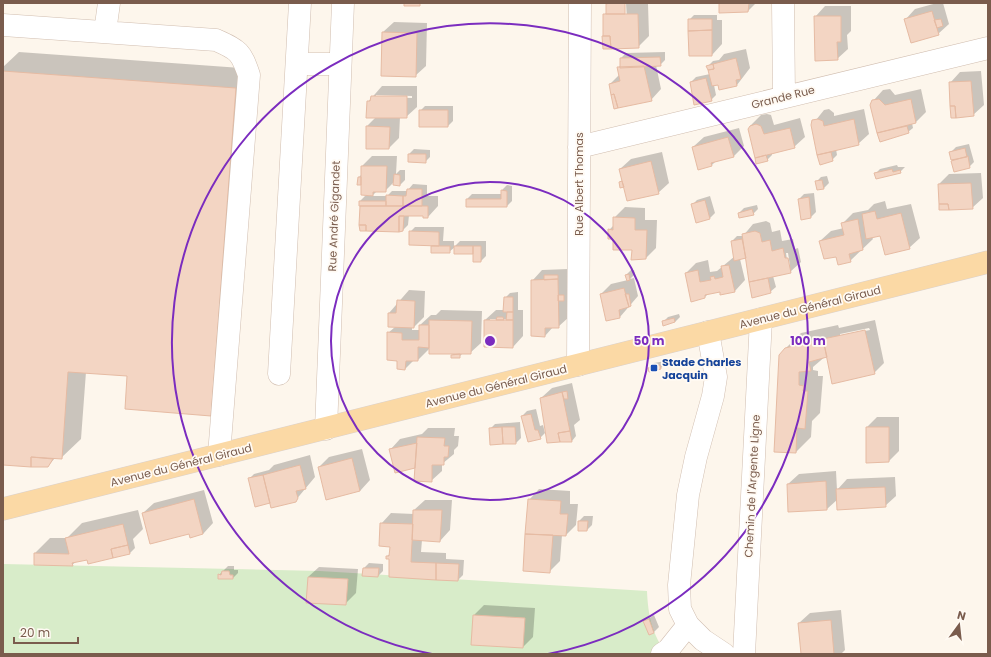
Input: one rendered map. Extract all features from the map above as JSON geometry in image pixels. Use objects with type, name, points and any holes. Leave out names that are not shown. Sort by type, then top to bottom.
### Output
[{"type":"main road","name":"Avenue du Général Giraud","points":[[3,509],[988,262]]},
{"type":"street","points":[[105,32],[109,3]]},
{"type":"street","points":[[279,374],[300,3]]},
{"type":"street","name":"Rue André Gigandet","points":[[326,428],[343,3]]},
{"type":"street","name":"Rue Albert Thomas","points":[[578,365],[580,3]]},
{"type":"street","points":[[783,3],[784,96]]},
{"type":"street","points":[[3,25],[216,40],[232,47],[242,56],[249,75],[219,455]]},
{"type":"street","name":"Grande Rue","points":[[579,147],[784,96],[988,48]]},
{"type":"street","points":[[297,64],[340,64]]},
{"type":"street","name":"Chemin de l'Argente Ligne","points":[[744,654],[761,319]]},
{"type":"street","points":[[708,332],[716,377],[713,396],[696,456],[688,495],[679,585],[680,609],[688,625],[703,640],[724,654]]},
{"type":"street","points":[[662,654],[668,650],[688,625]]},
{"type":"green space","points":[[3,564],[320,571],[647,591],[648,608],[654,632],[667,654],[3,654]]},
{"type":"building","points":[[404,3],[420,3],[420,6],[404,6]]},
{"type":"building","points":[[625,3],[625,14],[606,14],[606,4]]},
{"type":"building","points":[[719,3],[749,3],[748,12],[719,13]]},
{"type":"building","points":[[932,11],[939,35],[911,43],[904,19]]},
{"type":"building","points":[[603,14],[638,14],[639,48],[611,49],[610,36],[603,36]]},
{"type":"building","points":[[814,16],[841,16],[841,42],[837,42],[838,60],[815,61]]},
{"type":"building","points":[[688,19],[712,19],[712,30],[688,31]]},
{"type":"building","points":[[941,19],[943,26],[937,28],[934,20]]},
{"type":"building","points":[[712,30],[712,56],[689,56],[688,31]]},
{"type":"building","points":[[382,32],[417,33],[416,77],[381,76]]},
{"type":"building","points":[[602,36],[610,36],[611,49],[603,49]]},
{"type":"building","points":[[660,57],[661,66],[620,68],[620,58]]},
{"type":"building","points":[[736,58],[741,79],[736,80],[737,86],[719,90],[718,85],[712,86],[708,70],[714,69],[713,64]]},
{"type":"building","points":[[713,64],[714,69],[708,70],[706,66]]},
{"type":"building","points":[[644,66],[652,101],[618,108],[614,94],[611,95],[609,84],[620,81],[617,67]]},
{"type":"building","points":[[3,71],[236,88],[211,416],[125,409],[127,376],[68,372],[62,459],[31,457],[31,467],[3,465]]},
{"type":"building","points":[[706,78],[712,101],[694,105],[690,82]]},
{"type":"building","points":[[971,81],[974,116],[956,118],[955,106],[950,106],[949,82]]},
{"type":"building","points":[[614,94],[618,108],[614,109],[611,95]]},
{"type":"building","points":[[371,96],[407,96],[407,118],[366,118],[367,101],[370,101]]},
{"type":"building","points":[[879,99],[885,105],[911,99],[916,123],[877,133],[870,105],[872,100]]},
{"type":"building","points":[[950,106],[955,106],[956,118],[951,118]]},
{"type":"building","points":[[419,110],[448,110],[448,127],[419,127]]},
{"type":"building","points":[[818,119],[823,121],[824,126],[854,119],[859,145],[817,155],[811,125],[812,120]]},
{"type":"building","points":[[756,124],[761,126],[764,134],[790,128],[795,148],[755,158],[748,129],[750,126]]},
{"type":"building","points":[[366,126],[390,127],[389,149],[366,149]]},
{"type":"building","points":[[907,126],[909,133],[880,142],[877,133]]},
{"type":"building","points":[[728,137],[734,157],[711,163],[712,166],[698,170],[692,147]]},
{"type":"building","points":[[965,148],[967,157],[951,160],[949,152]]},
{"type":"building","points":[[831,152],[833,161],[820,165],[817,155]]},
{"type":"building","points":[[408,154],[426,154],[426,163],[408,162]]},
{"type":"building","points":[[766,155],[768,161],[756,164],[755,158]]},
{"type":"building","points":[[968,156],[970,168],[954,172],[951,161]]},
{"type":"building","points":[[651,161],[659,194],[627,201],[619,169]]},
{"type":"building","points":[[361,166],[387,166],[386,192],[373,192],[373,196],[361,195]]},
{"type":"building","points":[[892,169],[893,172],[900,170],[901,173],[876,179],[874,173]]},
{"type":"building","points":[[394,174],[400,175],[400,186],[393,185]]},
{"type":"building","points":[[358,177],[361,177],[361,185],[357,185]]},
{"type":"building","points":[[822,180],[824,189],[817,190],[815,181]]},
{"type":"building","points":[[622,181],[624,187],[620,188],[619,182]]},
{"type":"building","points":[[971,183],[973,209],[949,210],[948,204],[939,204],[938,184]]},
{"type":"building","points":[[407,189],[422,189],[422,206],[403,206],[403,196],[406,196]]},
{"type":"building","points":[[501,190],[507,191],[507,207],[466,207],[466,199],[501,199]]},
{"type":"building","points":[[386,195],[403,196],[403,206],[386,206]]},
{"type":"building","points":[[809,197],[811,218],[801,220],[798,199]]},
{"type":"building","points":[[705,200],[710,219],[696,223],[691,204]]},
{"type":"building","points":[[359,201],[386,201],[386,206],[359,206]]},
{"type":"building","points":[[939,204],[948,204],[949,210],[939,210]]},
{"type":"building","points":[[360,206],[428,206],[428,218],[423,218],[423,216],[399,216],[399,232],[366,231],[366,225],[359,225]]},
{"type":"building","points":[[752,209],[754,215],[739,218],[738,213]]},
{"type":"building","points":[[875,211],[877,219],[901,213],[910,249],[885,255],[880,236],[866,239],[862,214]]},
{"type":"building","points":[[399,216],[404,216],[403,231],[399,232]]},
{"type":"building","points":[[613,217],[635,218],[635,230],[647,230],[646,259],[631,260],[632,250],[613,250],[613,239],[608,239],[608,229],[613,230]]},
{"type":"building","points":[[858,219],[863,250],[849,254],[851,262],[838,265],[836,257],[824,259],[819,241],[844,235],[841,223]]},
{"type":"building","points":[[359,225],[366,225],[366,231],[360,231]]},
{"type":"building","points":[[409,231],[439,232],[439,246],[409,245]]},
{"type":"building","points":[[755,231],[760,233],[762,242],[770,240],[772,251],[783,248],[785,258],[788,258],[791,273],[749,282],[742,234]]},
{"type":"building","points":[[742,239],[746,258],[734,261],[731,241]]},
{"type":"building","points":[[431,246],[450,246],[450,253],[431,253]]},
{"type":"building","points":[[454,246],[473,246],[473,254],[454,254]]},
{"type":"building","points":[[473,246],[481,246],[481,262],[473,262]]},
{"type":"building","points":[[729,265],[735,292],[720,295],[720,292],[705,295],[705,298],[691,302],[685,273],[698,270],[700,282],[711,280],[710,277],[714,276],[715,279],[723,277],[721,266]]},
{"type":"building","points":[[629,274],[630,280],[627,281],[625,275]]},
{"type":"building","points":[[544,275],[558,275],[558,279],[544,280]]},
{"type":"building","points":[[768,278],[771,293],[752,298],[749,282]]},
{"type":"building","points":[[558,279],[559,328],[545,328],[545,337],[531,336],[531,280]]},
{"type":"building","points":[[624,288],[629,307],[619,310],[620,318],[606,321],[600,294]]},
{"type":"building","points":[[625,294],[629,294],[631,306],[629,307]]},
{"type":"building","points":[[558,295],[564,295],[564,301],[558,301]]},
{"type":"building","points":[[504,297],[513,297],[513,312],[503,312]]},
{"type":"building","points":[[397,300],[415,301],[414,328],[388,327],[388,313],[396,313]]},
{"type":"building","points":[[507,312],[513,312],[513,320],[506,320]]},
{"type":"building","points":[[497,317],[503,317],[504,320],[496,320]]},
{"type":"building","points":[[674,318],[675,322],[663,326],[662,321]]},
{"type":"building","points":[[429,320],[472,321],[471,354],[429,354]]},
{"type":"building","points":[[484,320],[513,320],[513,348],[484,347]]},
{"type":"building","points":[[419,325],[429,325],[429,348],[418,347],[418,361],[406,361],[405,370],[397,369],[397,361],[387,360],[387,332],[402,333],[402,340],[419,340]]},
{"type":"building","points":[[865,330],[875,374],[832,384],[823,339]]},
{"type":"building","points":[[823,339],[827,357],[809,362],[811,371],[799,372],[799,385],[804,386],[803,391],[808,391],[805,429],[797,428],[796,453],[774,452],[779,355],[785,348]]},
{"type":"building","points":[[460,354],[460,358],[451,358],[451,355]]},
{"type":"building","points":[[660,365],[661,369],[649,372],[648,368]]},
{"type":"building","points":[[567,391],[568,399],[564,399],[562,392]]},
{"type":"building","points":[[562,392],[570,431],[558,433],[560,442],[547,443],[540,398]]},
{"type":"building","points":[[531,414],[535,430],[538,430],[541,439],[528,442],[521,416]]},
{"type":"building","points":[[502,427],[515,427],[516,444],[503,444]]},
{"type":"building","points":[[502,427],[503,444],[490,445],[489,428]]},
{"type":"building","points":[[866,427],[889,427],[889,462],[866,463]]},
{"type":"building","points":[[570,431],[572,442],[560,442],[558,433]]},
{"type":"building","points":[[417,437],[445,438],[444,446],[449,446],[448,457],[444,457],[444,465],[432,465],[432,482],[414,481]]},
{"type":"building","points":[[417,443],[415,468],[395,473],[389,449]]},
{"type":"building","points":[[31,457],[53,459],[48,467],[31,467]]},
{"type":"building","points":[[352,458],[360,491],[326,500],[318,467]]},
{"type":"building","points":[[300,465],[306,489],[296,491],[298,498],[296,502],[271,508],[263,475]]},
{"type":"building","points":[[263,475],[270,503],[255,507],[248,478]]},
{"type":"building","points":[[826,481],[827,510],[788,512],[787,484]]},
{"type":"building","points":[[885,487],[886,507],[837,510],[836,489]]},
{"type":"building","points":[[194,499],[203,534],[190,538],[189,534],[150,544],[142,513]]},
{"type":"building","points":[[528,499],[561,501],[560,514],[568,514],[566,536],[525,534]]},
{"type":"building","points":[[413,510],[442,510],[440,542],[412,540]]},
{"type":"building","points":[[578,521],[588,521],[587,531],[578,531]]},
{"type":"building","points":[[380,523],[413,524],[411,562],[436,563],[436,580],[389,577],[389,559],[386,559],[386,556],[389,556],[390,547],[379,546]]},
{"type":"building","points":[[123,524],[128,545],[111,549],[113,558],[88,564],[87,560],[72,563],[73,566],[34,565],[34,553],[69,554],[65,538]]},
{"type":"building","points":[[525,534],[553,535],[550,573],[523,571]]},
{"type":"building","points":[[128,545],[130,554],[113,558],[111,549]]},
{"type":"building","points":[[436,563],[459,564],[458,581],[436,580]]},
{"type":"building","points":[[363,568],[379,568],[378,577],[362,576]]},
{"type":"building","points":[[222,571],[229,571],[230,575],[233,575],[233,579],[218,579],[218,574],[221,575]]},
{"type":"building","points":[[308,577],[348,579],[346,605],[306,603]]},
{"type":"building","points":[[473,615],[525,618],[523,648],[471,645]]},
{"type":"building","points":[[649,619],[654,633],[649,635],[643,621]]},
{"type":"building","points":[[831,620],[834,654],[801,654],[798,623]]},
{"type":"place","name":"Stade Charles Jacquin","points":[[654,368]]}]
